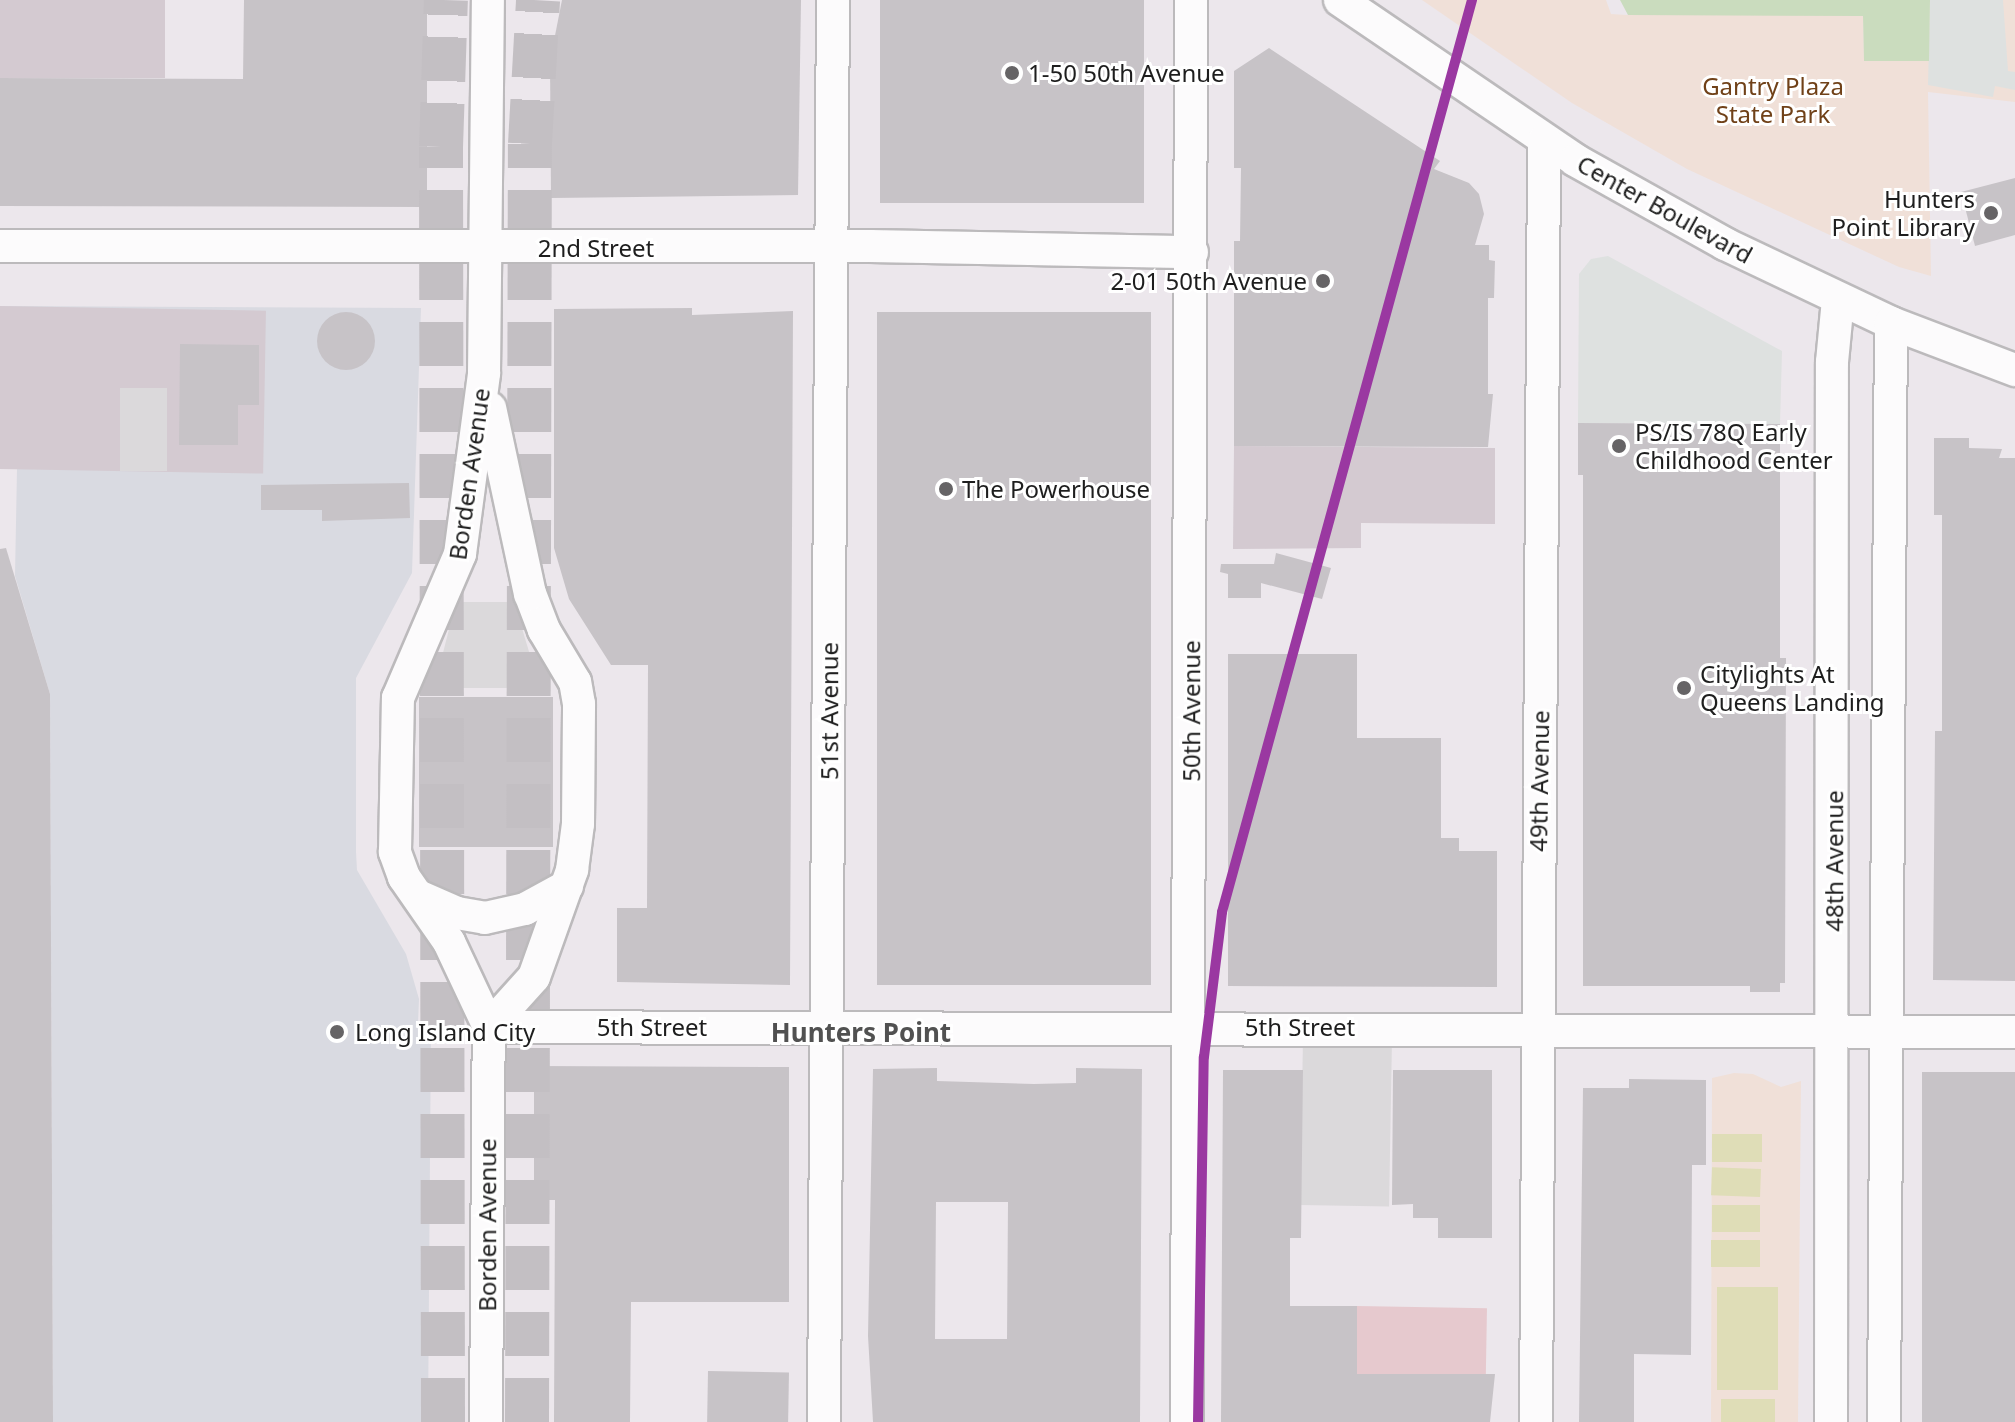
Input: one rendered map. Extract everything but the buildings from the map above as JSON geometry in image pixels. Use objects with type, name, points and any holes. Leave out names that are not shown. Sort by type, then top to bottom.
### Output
[{"type":"street","name":"Borden Avenue","points":[[486,1422],[489,1027],[449,942],[415,894],[395,852],[398,698],[460,554],[484,373],[488,0]]},
{"type":"street","name":"51st Avenue","points":[[824,1422],[833,0]]},
{"type":"street","name":"50th Avenue","points":[[1187,1422],[1191,1027],[1191,0]]},
{"type":"street","name":"Center Boulevard","points":[[1340,0],[1544,140],[1725,244],[1838,300],[2015,370]]},
{"type":"street","name":"49th Avenue","points":[[1536,1422],[1544,140]]},
{"type":"street","name":"2nd Street","points":[[0,246],[486,249],[832,246],[1192,252]]},
{"type":"street","name":"48th Avenue","points":[[1831,1422],[1832,362],[1838,300]]},
{"type":"street","points":[[1884,1422],[1891,323]]},
{"type":"street","name":"Borden Avenue","points":[[484,373],[530,594],[578,693],[578,832],[567,886],[534,977],[489,1027]]},
{"type":"street","points":[[415,894],[457,913],[485,918],[525,909],[567,886]]},
{"type":"street","name":"5th Street","points":[[489,1027],[2015,1032]]},
{"type":"shaded area","points":[[0,0],[165,0],[165,78],[0,78]]},
{"type":"shaded area","points":[[1620,0],[1930,0],[1929,61],[1864,61],[1863,16],[1628,15]]},
{"type":"shaded area","points":[[1930,0],[2003,0],[2008,71],[2015,72],[2015,90],[1995,86],[1993,97],[1928,85]]},
{"type":"shaded area","points":[[1608,256],[1782,351],[1780,424],[1578,423],[1579,274],[1591,259]]},
{"type":"shaded area","points":[[0,306],[421,308],[412,573],[356,678],[356,852],[357,870],[406,954],[419,999],[418,1024],[431,1024],[428,1422],[53,1422],[50,694],[15,576],[17,469]]},
{"type":"shaded area","points":[[0,306],[266,311],[263,474],[0,469]]},
{"type":"shaded area","points":[[120,388],[167,388],[167,471],[120,471]]},
{"type":"shaded area","points":[[1234,446],[1495,448],[1495,524],[1361,523],[1361,548],[1233,549]]},
{"type":"shaded area","points":[[456,602],[514,602],[540,688],[434,688]]},
{"type":"shaded area","points":[[1303,1038],[1392,1040],[1389,1207],[1300,1205]]},
{"type":"shaded area","points":[[1712,1134],[1762,1134],[1762,1162],[1712,1162]]},
{"type":"shaded area","points":[[1712,1167],[1761,1169],[1760,1197],[1711,1195]]},
{"type":"shaded area","points":[[1712,1205],[1760,1205],[1760,1232],[1712,1232]]},
{"type":"shaded area","points":[[1711,1240],[1760,1240],[1760,1267],[1711,1267]]},
{"type":"shaded area","points":[[1717,1287],[1778,1287],[1778,1390],[1717,1390]]},
{"type":"shaded area","points":[[1357,1306],[1487,1308],[1486,1376],[1356,1374]]},
{"type":"shaded area","points":[[1721,1399],[1775,1399],[1775,1422],[1721,1422]]},
{"type":"green space","name":"Gantry Plaza State Park","points":[[1422,0],[1606,0],[1611,14],[1627,15],[1863,0],[1864,61],[1929,61],[1930,0],[2015,0],[2015,102],[1928,92],[1931,276],[1899,267],[1687,169],[1572,103]]},
{"type":"green space","points":[[1734,1073],[1753,1074],[1781,1087],[1801,1081],[1798,1422],[1711,1422],[1712,1078]]},
{"type":"tunnel","points":[[443,1422],[441,147],[446,0]]},
{"type":"tunnel","points":[[527,1422],[530,144],[538,0]]},
{"type":"transit line","points":[[1198,1422],[1204,1057],[1222,912],[1472,0]]},
{"type":"place","name":"1-50 50th Avenue","points":[[1012,73]]},
{"type":"place","name":"Hunters Point Library","points":[[1991,213]]},
{"type":"place","name":"2-01 50th Avenue","points":[[1323,281]]},
{"type":"place","name":"PS/IS 78Q Early Childhood Center","points":[[1619,446]]},
{"type":"place","name":"The Powerhouse","points":[[946,489]]},
{"type":"place","name":"Citylights At Queens Landing","points":[[1684,688]]},
{"type":"place","name":"Long Island City","points":[[337,1032]]},
{"type":"district","name":"Hunters Point","points":[[861,1033]]}]
